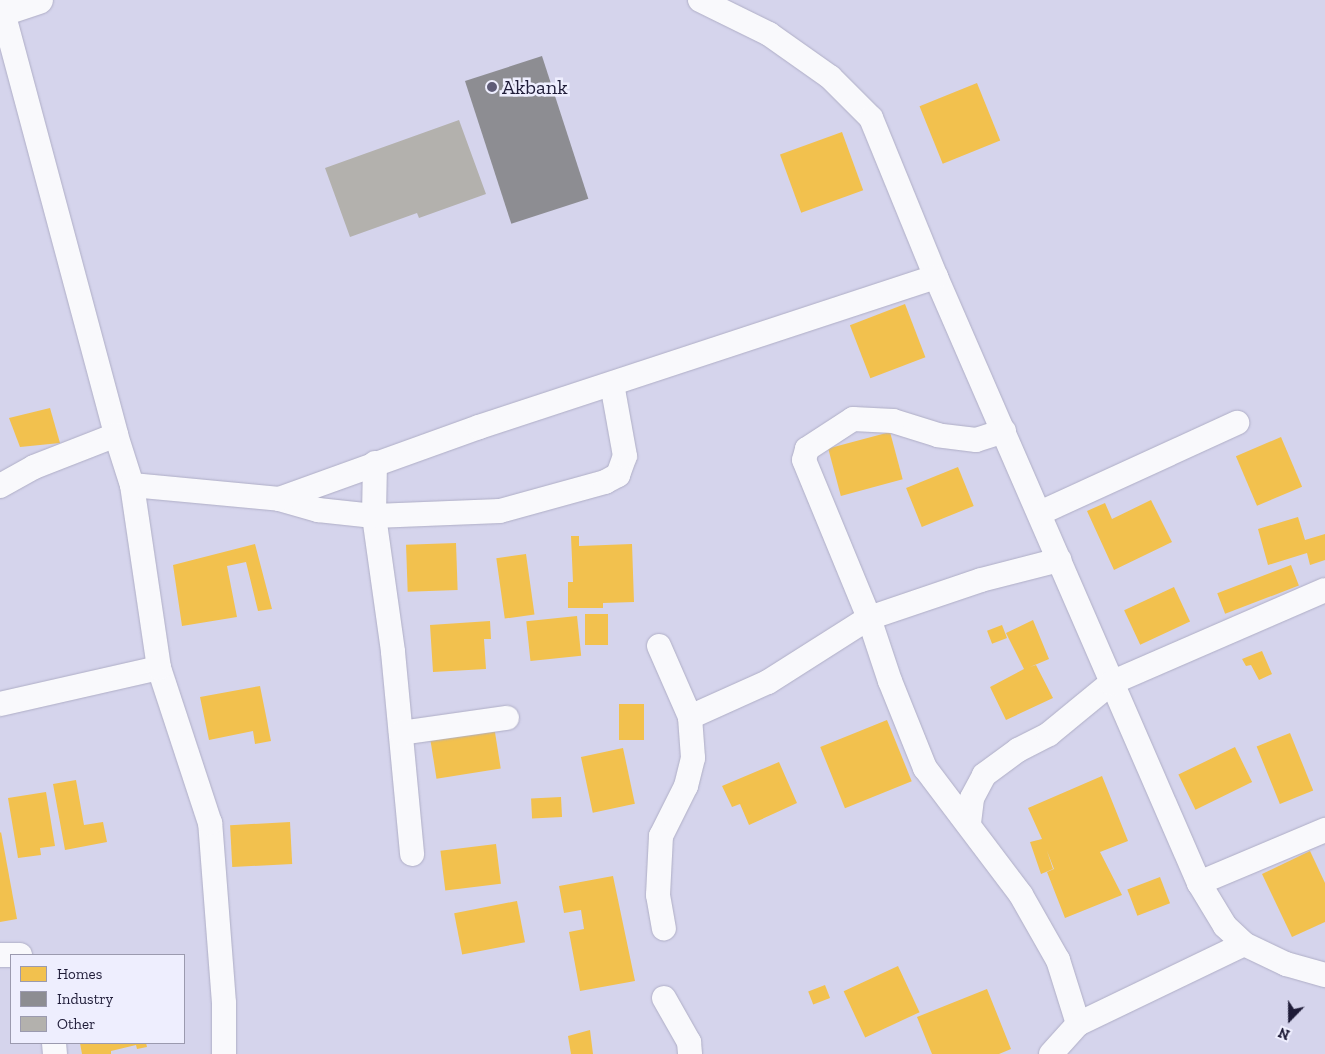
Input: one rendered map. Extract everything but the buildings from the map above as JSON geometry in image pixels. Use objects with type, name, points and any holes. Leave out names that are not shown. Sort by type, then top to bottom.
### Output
[{"type":"main road","points":[[1,12],[39,0]]},
{"type":"street","points":[[700,0],[769,34],[830,78],[871,118],[936,277],[1199,883],[1224,926],[1244,944],[1286,964],[1325,975]]},
{"type":"street","points":[[1,12],[116,436],[132,485],[159,668],[210,823],[224,1003],[224,1054]]},
{"type":"street","points":[[279,499],[375,463],[936,277]]},
{"type":"street","points":[[132,485],[279,499],[318,510],[374,516],[500,511],[605,482],[618,475],[624,456],[612,384]]},
{"type":"street","points":[[1004,431],[976,440],[938,435],[893,421],[853,419],[807,449],[804,460],[869,618],[890,682],[925,768],[969,823],[1021,895],[1058,960],[1078,1024]]},
{"type":"street","points":[[1040,513],[1238,423]]},
{"type":"street","points":[[0,486],[34,467],[116,436]]},
{"type":"street","points":[[375,463],[374,516],[400,733],[412,854]]},
{"type":"street","points":[[690,717],[768,682],[869,618],[981,580],[1059,560]]},
{"type":"street","points":[[969,823],[972,798],[984,776],[1018,750],[1049,734],[1111,683],[1325,590]]},
{"type":"street","points":[[659,646],[690,717],[693,758],[686,786],[661,836],[658,895],[664,928]]},
{"type":"street","points":[[0,704],[159,668]]},
{"type":"street","points":[[400,733],[507,718]]},
{"type":"street","points":[[1199,883],[1325,830]]},
{"type":"street","points":[[1056,1052],[1078,1024],[1244,944]]},
{"type":"street","points":[[664,998],[689,1042],[690,1054]]},
{"type":"place","name":"Akbank","points":[[492,87]]}]
